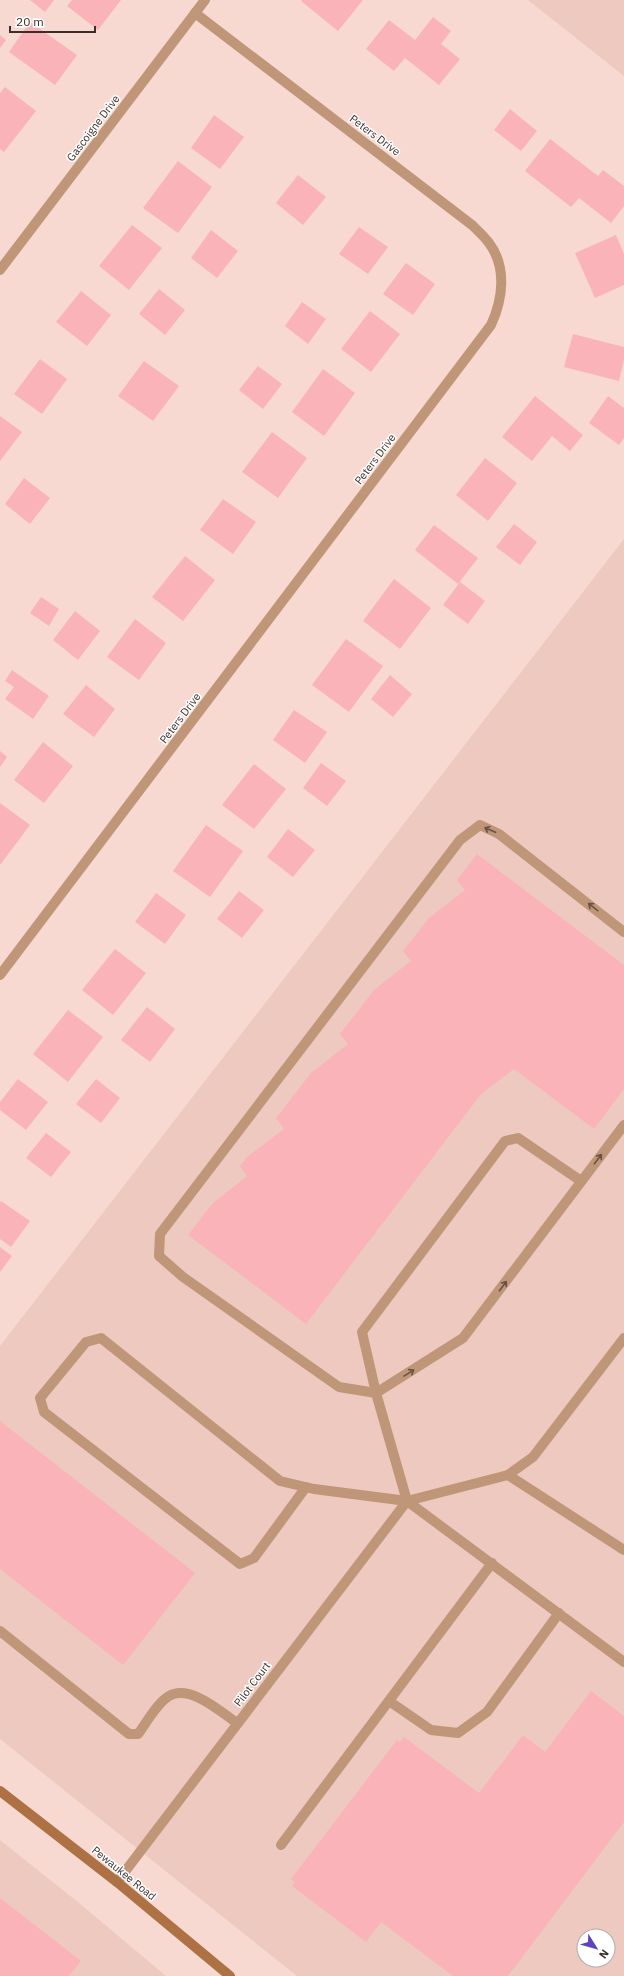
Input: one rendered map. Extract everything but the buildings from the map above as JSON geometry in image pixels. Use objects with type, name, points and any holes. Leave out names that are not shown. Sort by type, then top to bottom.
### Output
[{"type":"main road","name":"Pewaukee Road","points":[[0,1791],[117,1882],[230,1976]]},
{"type":"street","name":"Gascoigne Drive","points":[[0,270],[205,0]]},
{"type":"street","name":"Peters Drive","points":[[0,975],[478,343],[491,325],[498,310],[502,281],[499,265],[489,243],[472,225],[195,13]]},
{"type":"street","points":[[624,932],[499,834],[480,825],[460,840],[160,1234],[159,1256],[183,1277],[339,1387],[376,1394],[463,1338],[624,1125]]},
{"type":"street","points":[[581,1181],[518,1138],[505,1141],[362,1332],[376,1394],[407,1501],[624,1662]]},
{"type":"street","points":[[306,1487],[254,1558],[240,1564],[44,1412],[40,1398],[86,1342],[101,1338],[280,1481],[306,1487],[407,1501],[508,1475],[533,1457],[624,1338]]},
{"type":"street","points":[[508,1475],[624,1550]]},
{"type":"street","name":"Pilot Court","points":[[117,1882],[407,1501]]},
{"type":"street","points":[[281,1845],[492,1563]]},
{"type":"street","points":[[389,1701],[431,1730],[458,1732],[487,1712],[559,1614]]},
{"type":"street","points":[[0,1631],[130,1734],[138,1734],[161,1704],[170,1696],[181,1693],[190,1694],[202,1700],[237,1723]]},
{"type":"shaded area","points":[[528,0],[624,0],[624,76]]},
{"type":"shaded area","points":[[624,539],[624,1976],[297,1976],[0,1739],[0,1346]]},
{"type":"shaded area","points":[[0,1840],[79,1903],[166,1976],[0,1976]]}]
